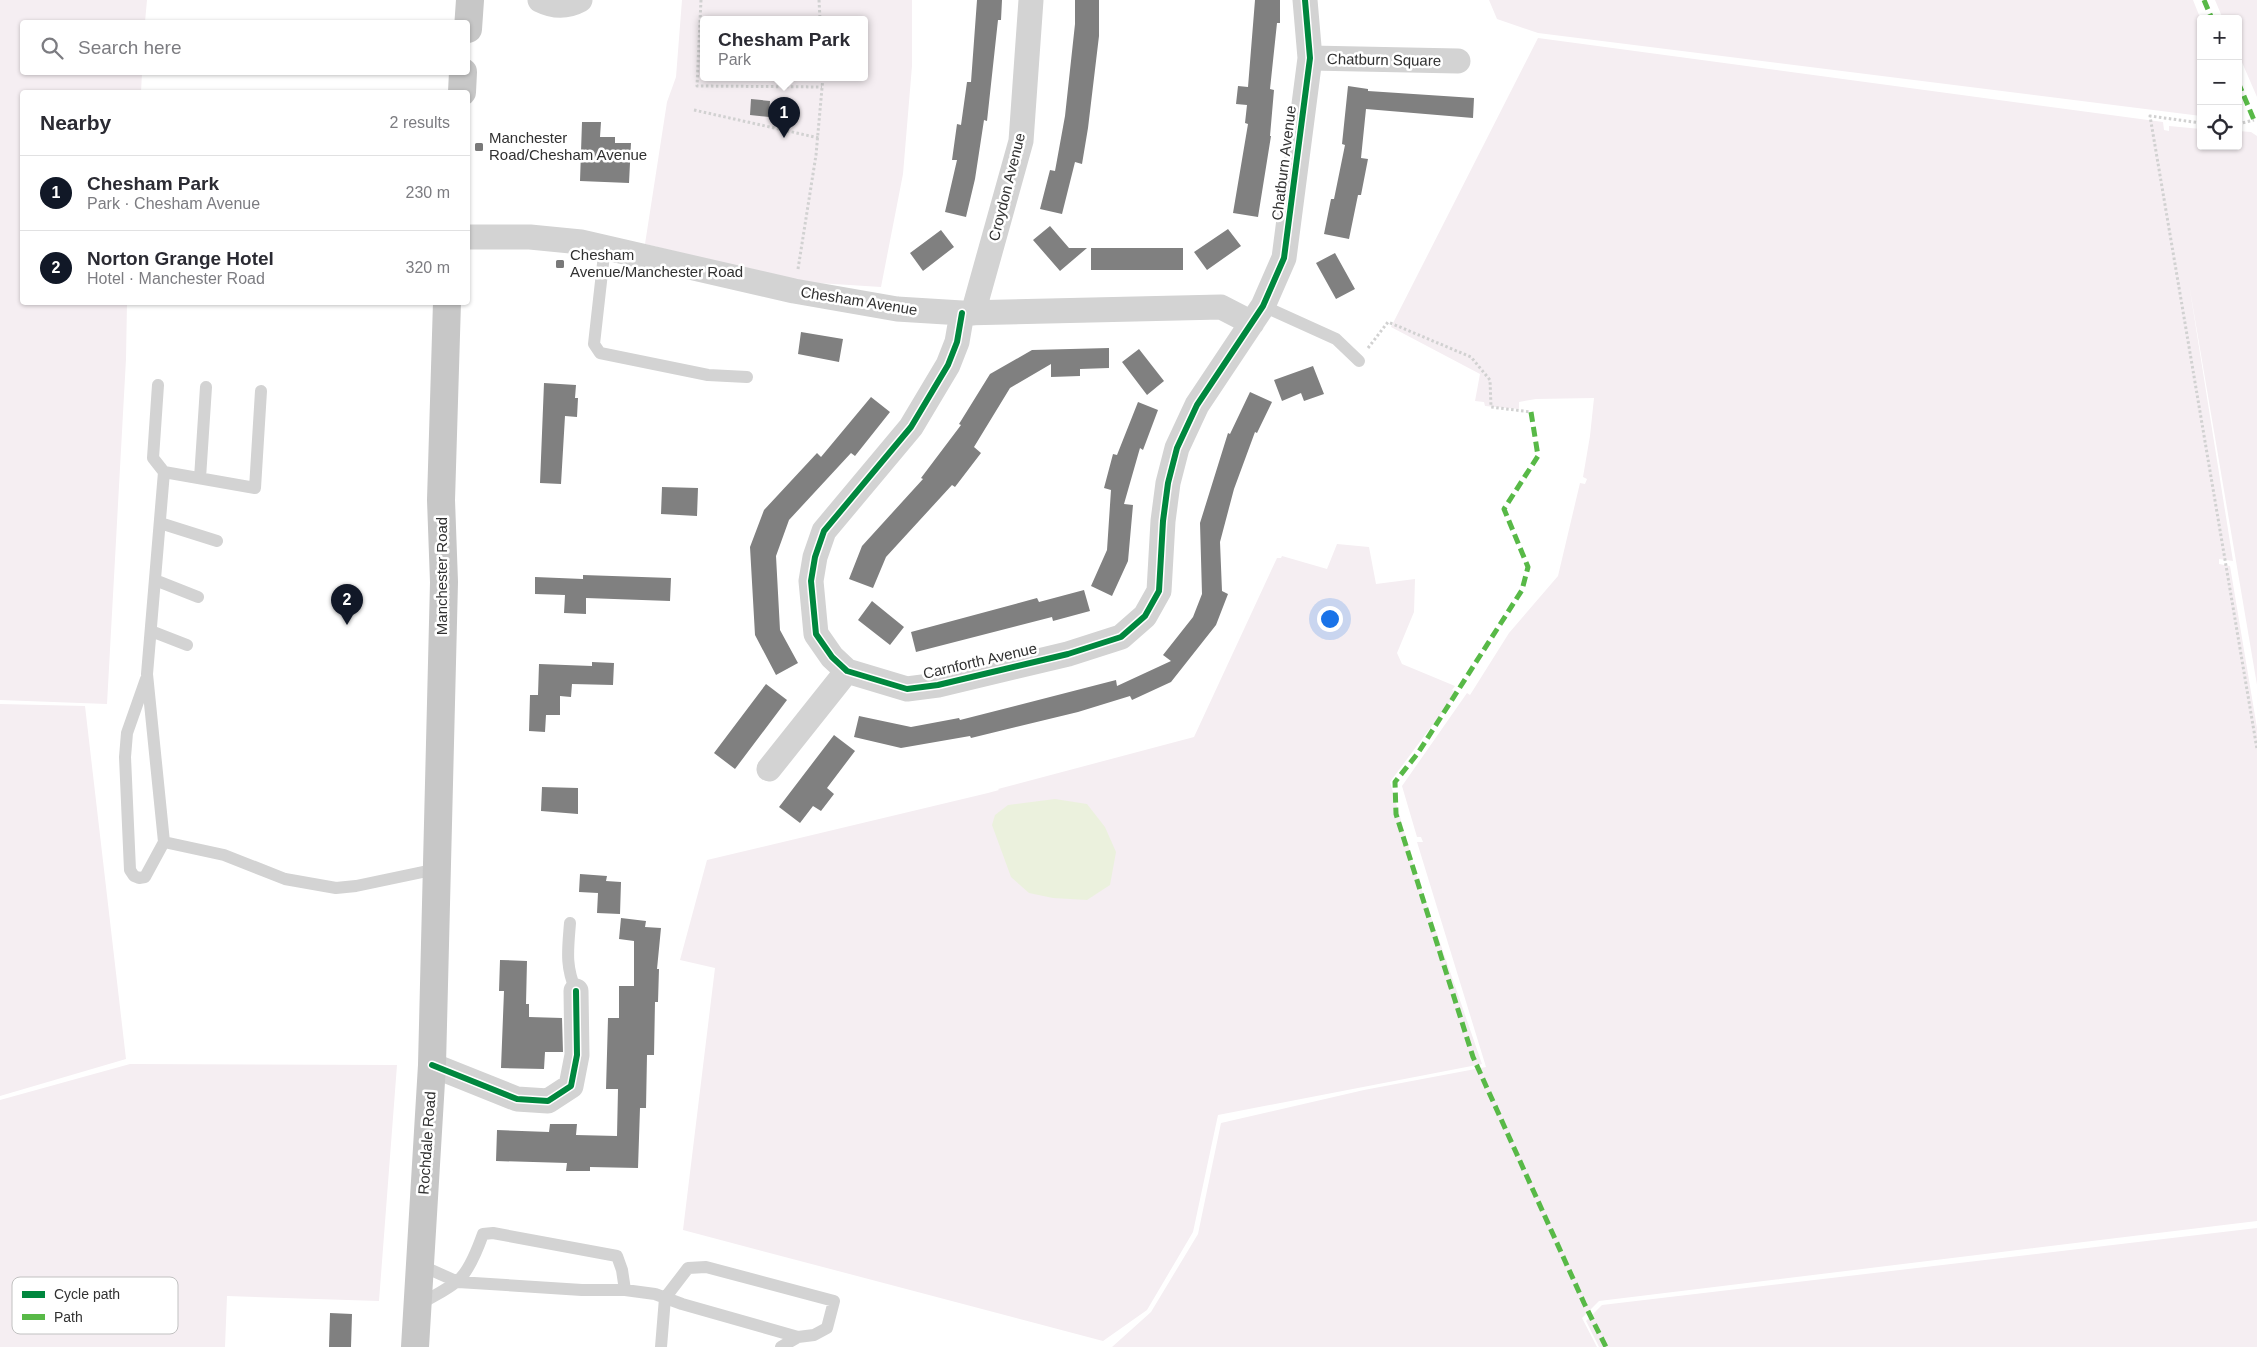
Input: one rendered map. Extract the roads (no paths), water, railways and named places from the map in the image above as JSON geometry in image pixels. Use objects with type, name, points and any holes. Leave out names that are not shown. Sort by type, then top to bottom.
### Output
[{"type":"main road","points":[[469,20],[470,0]]},
{"type":"main road","points":[[462,90],[464,75]]},
{"type":"main road","name":"Manchester Road","points":[[437,859],[444,582],[441,500],[447,305]]},
{"type":"main road","name":"Rochdale Road","points":[[415,1347],[432,1065],[437,859]]},
{"type":"street","points":[[540,0],[548,4],[562,6],[580,0]]},
{"type":"street","name":"Croydon Avenue","points":[[967,313],[1021,141],[1031,0]]},
{"type":"street","name":"Chatburn Avenue","points":[[1258,314],[1284,258],[1310,58],[1305,0]]},
{"type":"street","name":"Chatburn Square","points":[[1310,58],[1458,61]]},
{"type":"street","name":"Chesham Avenue","points":[[470,236],[530,237],[605,246],[794,291],[897,309],[967,313],[1221,306],[1258,314]]},
{"type":"street","name":"Carnforth Avenue","points":[[967,313],[948,365],[911,427],[824,531],[815,558],[811,581],[816,634],[832,657],[846,671],[907,690],[938,685],[1068,654],[1121,636],[1145,616],[1159,591],[1163,521],[1168,483],[1177,448],[1197,405],[1258,314]]},
{"type":"street","points":[[769,768],[846,671]]},
{"type":"street","points":[[432,1065],[517,1098],[548,1101],[571,1086],[577,1055],[576,991]]},
{"type":"lane","points":[[605,246],[594,344],[600,353],[708,375],[747,377]]},
{"type":"lane","points":[[1258,314],[1336,339],[1359,361]]},
{"type":"lane","points":[[158,385],[153,458],[164,472],[255,488],[261,391]]},
{"type":"lane","points":[[200,478],[206,387]]},
{"type":"lane","points":[[147,674],[127,733],[125,757],[130,870],[134,876],[145,877],[164,842],[147,674],[164,472]]},
{"type":"lane","points":[[160,523],[217,541]]},
{"type":"lane","points":[[155,580],[198,597]]},
{"type":"lane","points":[[151,631],[187,645]]},
{"type":"lane","points":[[164,842],[224,855],[285,879],[336,888],[356,886],[437,859]]},
{"type":"lane","points":[[570,922],[568,966],[576,991]]},
{"type":"lane","points":[[418,1306],[436,1293],[458,1282],[474,1256],[483,1234],[493,1233],[617,1256],[625,1290]]},
{"type":"lane","points":[[420,1265],[458,1282],[582,1290],[625,1290],[665,1298],[798,1337]]},
{"type":"lane","points":[[661,1347],[665,1298],[688,1268],[706,1267],[834,1301],[826,1328],[814,1335],[798,1337],[781,1347]]},
{"type":"place","name":"Chesham Park","points":[[784,138]]},
{"type":"place","name":"Manchester Road/Chesham Avenue","points":[[479,147]]},
{"type":"place","name":"Chesham Avenue/Manchester Road","points":[[560,264]]},
{"type":"place","name":"Norton Grange Hotel","points":[[347,625]]}]
